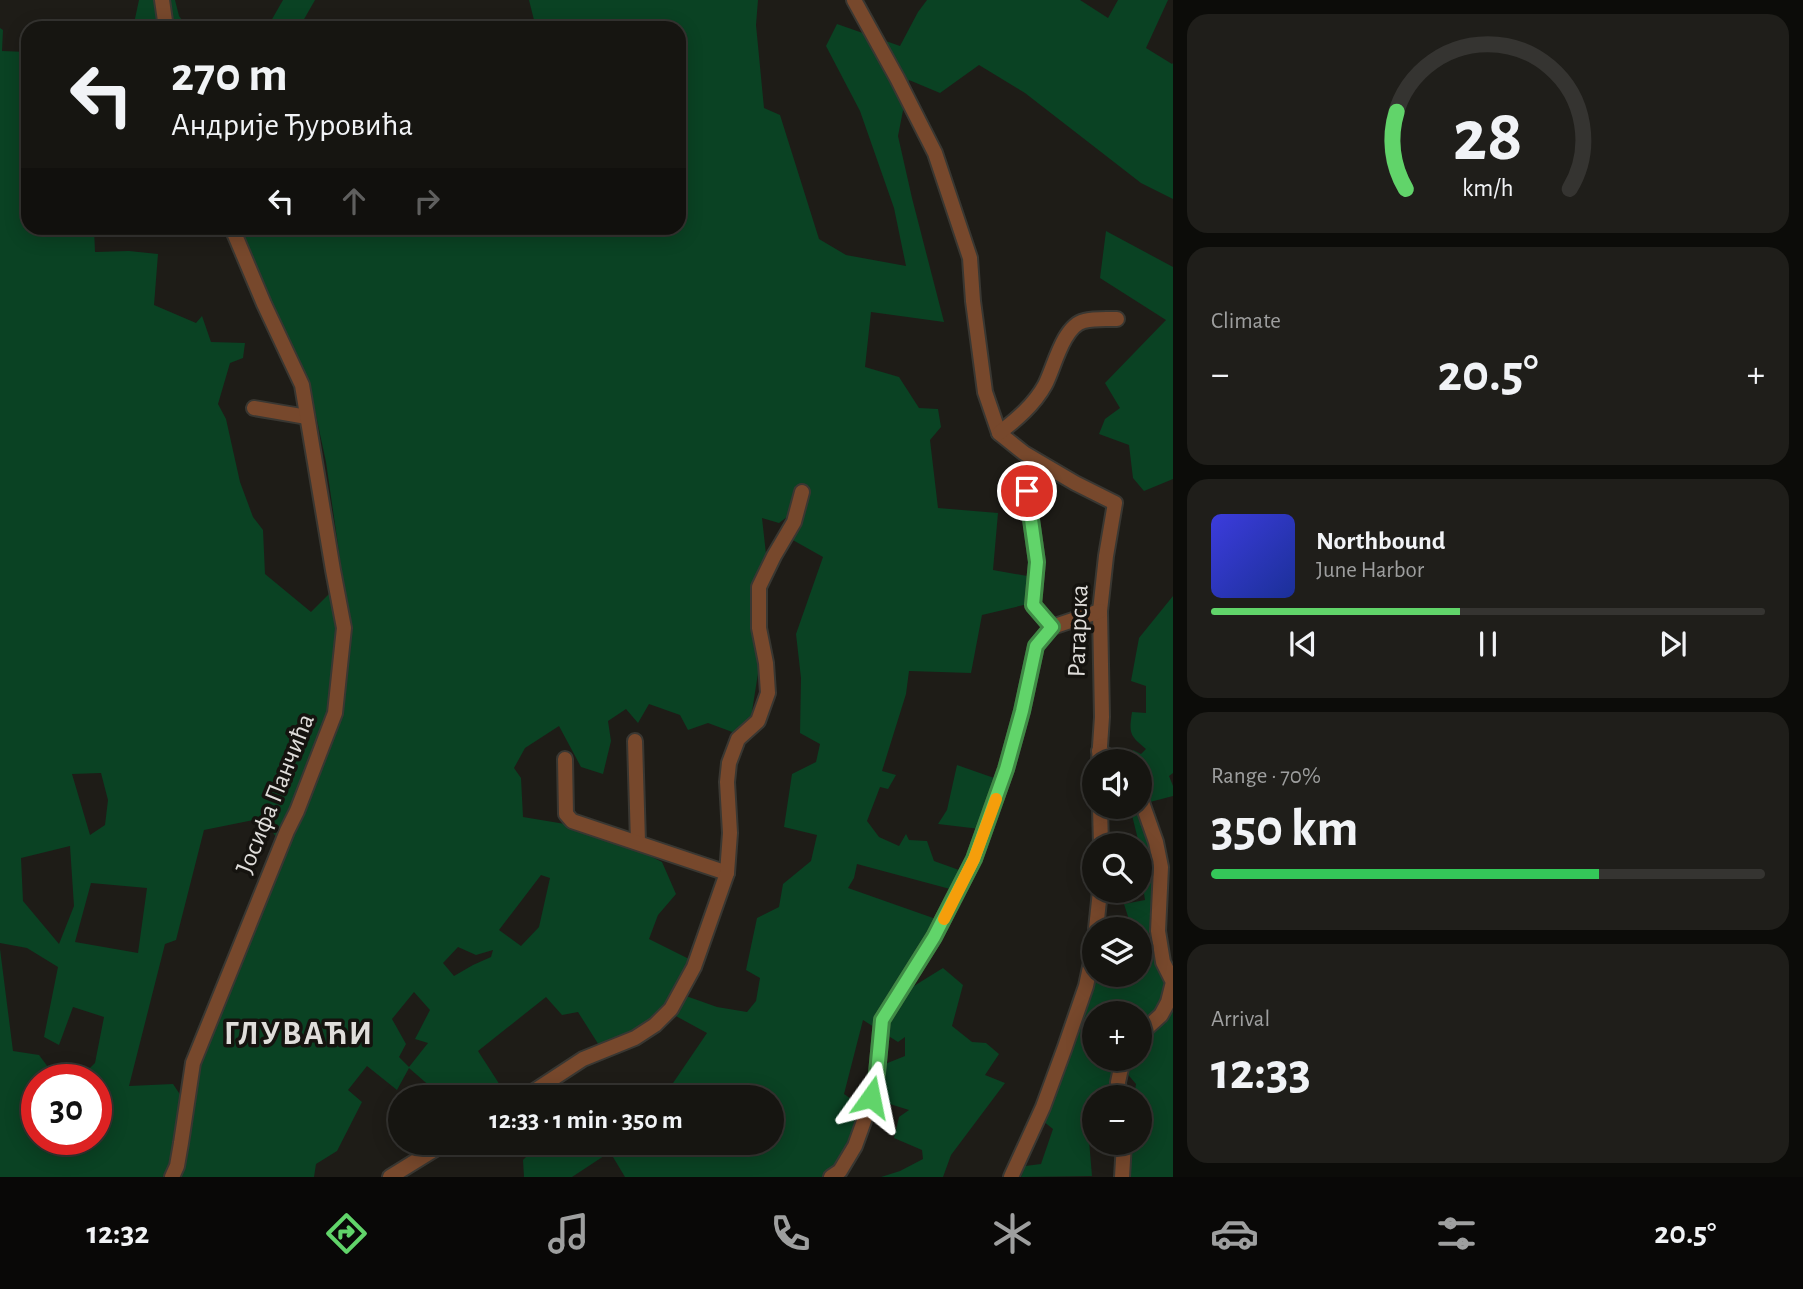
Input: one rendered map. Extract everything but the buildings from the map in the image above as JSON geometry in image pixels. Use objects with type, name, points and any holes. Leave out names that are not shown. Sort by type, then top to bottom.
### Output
[{"type":"street","points":[[162,0],[165,21]]},
{"type":"street","points":[[854,0],[935,153],[970,258],[985,392],[999,433],[1019,418],[1045,386],[1054,361],[1068,335],[1080,321],[1117,319]]},
{"type":"street","name":"Јосифа Панчића","points":[[172,1177],[177,1166],[193,1063],[335,713],[344,628],[302,385],[235,235]]},
{"type":"street","points":[[254,408],[307,417]]},
{"type":"street","name":"Ратарска","points":[[999,433],[1024,453],[1115,503],[1100,611],[1102,718],[1100,749]]},
{"type":"street","points":[[1027,491],[1037,562],[1033,605],[1052,627]]},
{"type":"street","points":[[543,1085],[583,1059],[635,1038],[655,1025],[671,1009],[694,967],[727,873],[730,833],[727,782],[729,763],[738,738],[758,722],[768,692],[759,628],[759,587],[794,522],[802,492]]},
{"type":"street","points":[[831,1177],[840,1171],[855,1146],[864,1121],[877,1073],[882,1020],[934,937],[974,859],[1006,769],[1036,646],[1052,627],[1100,611]]},
{"type":"street","points":[[635,741],[638,842]]},
{"type":"street","points":[[565,759],[566,814],[572,821],[727,873]]},
{"type":"street","points":[[1148,819],[1161,867],[1158,932],[1163,962],[1173,982],[1168,1002],[1161,1015],[1152,1023]]},
{"type":"street","points":[[1011,1177],[1043,1107],[1086,987]]},
{"type":"street","points":[[390,1177],[426,1155]]},
{"type":"street","points":[[1122,1177],[1123,1155]]},
{"type":"green space","points":[[139,0],[175,0],[183,21],[134,21]]},
{"type":"green space","points":[[283,0],[315,0],[303,21],[271,21]]},
{"type":"green space","points":[[529,0],[758,0],[756,25],[764,108],[780,115],[819,239],[846,255],[906,266],[894,208],[860,111],[826,46],[837,24],[900,46],[927,0],[1080,0],[1108,18],[1118,0],[1168,0],[1146,48],[1173,63],[1173,199],[1141,183],[1025,93],[979,65],[940,93],[909,80],[898,136],[944,322],[871,312],[865,367],[899,377],[919,408],[938,409],[941,427],[930,440],[938,508],[998,513],[993,570],[1033,577],[1028,604],[982,615],[971,673],[909,671],[906,694],[882,771],[896,775],[888,789],[880,787],[867,821],[879,837],[899,846],[906,834],[909,840],[927,841],[934,861],[959,870],[950,889],[857,864],[854,878],[848,888],[936,919],[904,973],[909,989],[943,968],[963,985],[952,1026],[972,1042],[986,1043],[999,1054],[985,1075],[1005,1083],[951,1155],[943,1177],[881,1177],[923,1159],[922,1150],[894,1138],[899,1117],[909,1110],[877,1100],[885,1064],[905,1056],[905,1037],[898,1042],[863,1020],[844,1094],[861,1106],[844,1151],[828,1177],[625,1177],[612,1155],[784,1155],[784,1085],[672,1085],[707,1033],[674,1015],[686,996],[717,1007],[747,1012],[756,1001],[760,978],[746,970],[757,918],[779,907],[783,884],[811,861],[817,835],[784,827],[792,774],[816,762],[820,744],[800,733],[801,678],[796,634],[823,557],[791,539],[795,511],[779,523],[762,518],[766,554],[759,667],[751,718],[735,733],[708,723],[688,730],[680,715],[649,704],[638,723],[626,709],[608,721],[611,741],[603,774],[581,767],[559,726],[525,748],[514,768],[521,778],[523,817],[577,826],[662,862],[676,894],[658,915],[649,939],[691,960],[665,1010],[646,1026],[602,1050],[578,1012],[562,1015],[546,997],[478,1051],[500,1085],[429,1085],[409,1068],[400,1085],[391,1085],[367,1066],[348,1090],[362,1102],[337,1151],[316,1164],[314,1177],[0,1177],[0,949],[13,1051],[39,1055],[46,1064],[21,1064],[21,1155],[112,1155],[112,1064],[94,1064],[104,1017],[73,1007],[59,1045],[44,1037],[58,967],[27,948],[0,943],[0,28],[3,30],[2,51],[21,52],[21,235],[94,235],[95,252],[158,254],[154,305],[196,323],[202,316],[211,342],[245,343],[243,358],[230,363],[218,404],[226,419],[240,482],[253,517],[263,530],[265,574],[311,612],[343,580],[326,462],[311,392],[242,235],[686,235],[686,21],[534,21]],"holes":[[[101,773],[108,800],[105,825],[90,835],[72,774]],[[263,818],[276,837],[212,1029],[181,1096],[173,1084],[129,1086],[165,944],[176,940],[204,830]],[[70,846],[74,906],[59,944],[23,901],[21,858]],[[541,875],[550,878],[539,927],[521,946],[499,930]],[[91,883],[147,888],[138,953],[75,942]],[[458,947],[476,955],[493,950],[491,957],[454,976],[443,963]],[[414,992],[430,1010],[415,1039],[428,1043],[409,1067],[399,1057],[406,1044],[392,1019]]]},
{"type":"green space","points":[[1106,231],[1173,267],[1173,479],[1144,491],[1133,478],[1129,445],[1099,434],[1105,419],[1120,408],[1105,383],[1166,320],[1100,278]]},
{"type":"green space","points":[[1173,596],[1173,773],[1169,776],[1173,796],[1152,801],[1152,749],[1146,749],[1133,737],[1131,725],[1132,712],[1146,713],[1146,686],[1131,681],[1139,638]]},
{"type":"green space","points":[[957,765],[997,779],[980,829],[938,824],[947,810]]},
{"type":"green space","points":[[1133,819],[1141,819],[1147,833],[1136,833]]},
{"type":"green space","points":[[1152,846],[1154,945],[1165,985],[1173,984],[1173,1177],[1126,1177],[1132,1155],[1152,1155],[1152,1085],[1136,1085],[1125,1071],[1152,1071],[1152,1029],[1161,1020],[1152,1023],[1152,1001],[1085,1001],[1092,987],[1152,987],[1152,917],[1128,917],[1124,904],[1152,903]]},
{"type":"green space","points":[[1082,1009],[1082,1071],[1115,1071],[1111,1085],[1082,1085],[1082,1155],[1090,1155],[1092,1176],[1021,1177],[1025,1166],[1041,1164],[1053,1129],[1043,1121]]},
{"type":"green space","points":[[528,1155],[605,1155],[572,1177],[524,1177],[523,1160]]},
{"type":"slow traffic","points":[[944,919],[974,859],[996,799]]},
{"type":"district","name":"ГЛУВАЋИ","points":[[299,1034]]},
{"type":"route","points":[[871,1097],[877,1073],[882,1020],[934,937],[974,859],[1006,769],[1036,646],[1052,627],[1033,605],[1037,562],[1027,491]]}]
